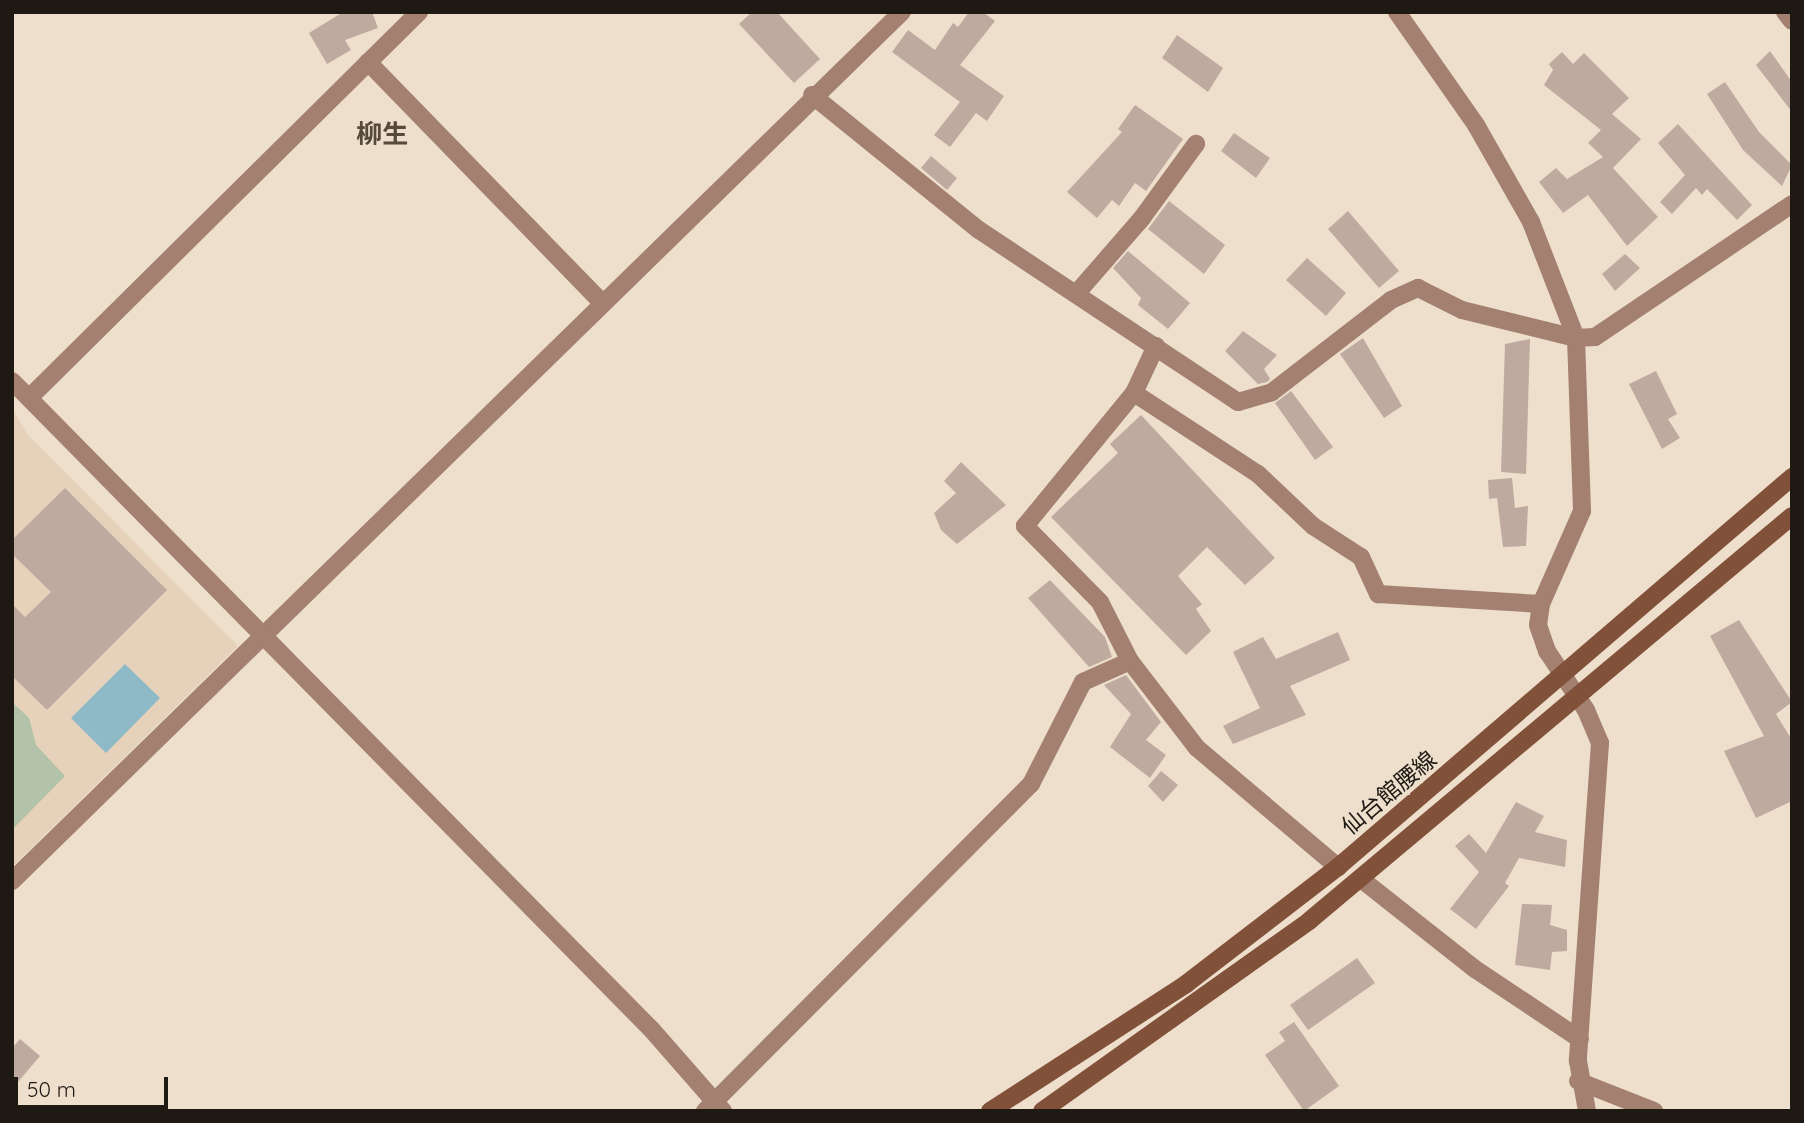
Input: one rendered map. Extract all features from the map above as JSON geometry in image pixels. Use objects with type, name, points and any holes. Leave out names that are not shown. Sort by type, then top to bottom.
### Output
[{"type":"main road","name":"仙台館腰線","points":[[990,1111],[1186,984],[1338,867],[1564,677],[1792,477]]},
{"type":"main road","name":"仙台館腰線","points":[[1042,1111],[1224,985],[1360,879],[1792,516]]},
{"type":"street","points":[[29,398],[419,12]]},
{"type":"street","points":[[12,881],[812,95],[902,12]]},
{"type":"street","points":[[1397,12],[1476,125],[1531,222],[1576,338],[1582,511],[1541,604],[1538,625],[1564,677],[1577,694],[1600,744],[1578,1081],[1587,1111]]},
{"type":"street","points":[[1784,12],[1792,21]]},
{"type":"street","points":[[368,62],[602,303]]},
{"type":"street","points":[[812,95],[979,230],[1238,401],[1272,392],[1391,300],[1418,288],[1462,310],[1576,338],[1595,337],[1792,204]]},
{"type":"street","points":[[1076,295],[1142,218],[1196,144]]},
{"type":"street","points":[[1156,346],[1134,393],[1025,526],[1100,602],[1130,661],[1196,748],[1338,867]]},
{"type":"street","points":[[12,381],[263,636],[715,1107],[1031,784],[1083,682],[1130,661]]},
{"type":"street","points":[[1134,393],[1258,474],[1313,526],[1361,558],[1378,594],[1541,604]]},
{"type":"street","points":[[1360,879],[1475,969],[1580,1038]]},
{"type":"street","points":[[1578,1081],[1654,1111]]},
{"type":"shaded area","points":[[12,408],[27,434],[238,646],[12,867]]},
{"type":"green space","points":[[12,702],[29,718],[36,745],[65,776],[12,830]]},
{"type":"water","points":[[125,664],[160,698],[106,753],[71,718]]},
{"type":"building","points":[[343,12],[372,12],[378,28],[345,40],[351,50],[327,64],[309,33]]},
{"type":"building","points":[[752,12],[777,12],[820,59],[794,83],[739,24]]},
{"type":"building","points":[[969,12],[983,12],[995,21],[960,65],[1004,96],[987,121],[976,113],[950,147],[934,135],[960,102],[892,52],[908,30],[935,50],[953,23],[958,27]]},
{"type":"building","points":[[1177,35],[1223,68],[1208,92],[1162,58]]},
{"type":"building","points":[[1770,51],[1792,82],[1792,112],[1756,65]]},
{"type":"building","points":[[1562,52],[1573,64],[1584,53],[1629,98],[1612,114],[1641,139],[1613,168],[1658,217],[1627,246],[1588,195],[1563,213],[1539,182],[1556,168],[1567,179],[1603,157],[1588,143],[1601,130],[1544,85],[1553,70],[1549,64]]},
{"type":"building","points":[[1725,82],[1759,132],[1792,165],[1782,186],[1743,150],[1707,94]]},
{"type":"building","points":[[1135,105],[1183,139],[1146,191],[1135,183],[1119,206],[1112,200],[1097,218],[1067,192],[1122,132],[1118,129]]},
{"type":"building","points":[[1678,124],[1752,205],[1737,220],[1707,189],[1702,195],[1696,188],[1672,214],[1660,202],[1685,175],[1658,143]]},
{"type":"building","points":[[1234,133],[1270,158],[1256,178],[1221,151]]},
{"type":"building","points":[[931,156],[957,178],[947,190],[921,168]]},
{"type":"building","points":[[1169,201],[1225,245],[1204,274],[1148,229]]},
{"type":"building","points":[[1348,211],[1399,271],[1379,288],[1328,229]]},
{"type":"building","points":[[1128,251],[1190,303],[1168,329],[1138,305],[1141,298],[1113,268]]},
{"type":"building","points":[[1625,254],[1640,268],[1615,291],[1602,274]]},
{"type":"building","points":[[1307,258],[1346,293],[1326,316],[1286,280]]},
{"type":"building","points":[[1243,331],[1277,355],[1264,369],[1270,379],[1267,382],[1258,384],[1225,351]]},
{"type":"building","points":[[1363,338],[1402,406],[1384,418],[1340,354]]},
{"type":"building","points":[[1530,339],[1526,474],[1501,472],[1505,344]]},
{"type":"building","points":[[1656,371],[1677,414],[1668,419],[1680,438],[1662,449],[1629,384]]},
{"type":"building","points":[[1291,391],[1333,447],[1315,460],[1275,403]]},
{"type":"building","points":[[1141,415],[1275,558],[1245,585],[1207,547],[1178,576],[1202,604],[1196,609],[1211,631],[1186,655],[1051,517],[1118,453],[1110,444]]},
{"type":"building","points":[[961,462],[1006,505],[957,544],[941,530],[934,513],[956,493],[944,481]]},
{"type":"building","points":[[1512,478],[1515,508],[1528,506],[1526,546],[1503,547],[1497,498],[1489,499],[1488,480]]},
{"type":"building","points":[[65,488],[167,590],[47,710],[12,676],[12,604],[25,617],[51,592],[12,554],[12,540]]},
{"type":"building","points":[[1050,580],[1105,637],[1112,657],[1089,667],[1028,598]]},
{"type":"building","points":[[1739,620],[1792,702],[1776,714],[1792,740],[1792,801],[1756,818],[1724,751],[1764,736],[1710,636]]},
{"type":"building","points":[[1338,632],[1350,660],[1290,686],[1306,715],[1233,744],[1223,726],[1260,708],[1233,652],[1263,637],[1276,659]]},
{"type":"building","points":[[1126,675],[1161,722],[1146,740],[1166,755],[1150,778],[1110,747],[1131,714],[1104,685]]},
{"type":"building","points":[[1161,771],[1178,785],[1163,802],[1148,786]]},
{"type":"building","points":[[1516,802],[1544,816],[1535,832],[1567,840],[1565,867],[1519,858],[1505,883],[1509,886],[1476,929],[1450,909],[1479,872],[1455,846],[1469,834],[1486,853]]},
{"type":"building","points":[[1522,904],[1552,905],[1550,925],[1567,930],[1567,951],[1552,952],[1550,970],[1515,965]]},
{"type":"building","points":[[1357,958],[1375,983],[1308,1030],[1290,1005]]},
{"type":"building","points":[[1294,1022],[1339,1086],[1304,1111],[1265,1055],[1285,1041],[1279,1032]]},
{"type":"building","points":[[20,1039],[40,1056],[12,1089],[12,1048]]},
{"type":"district","name":"柳生","points":[[382,134]]}]
